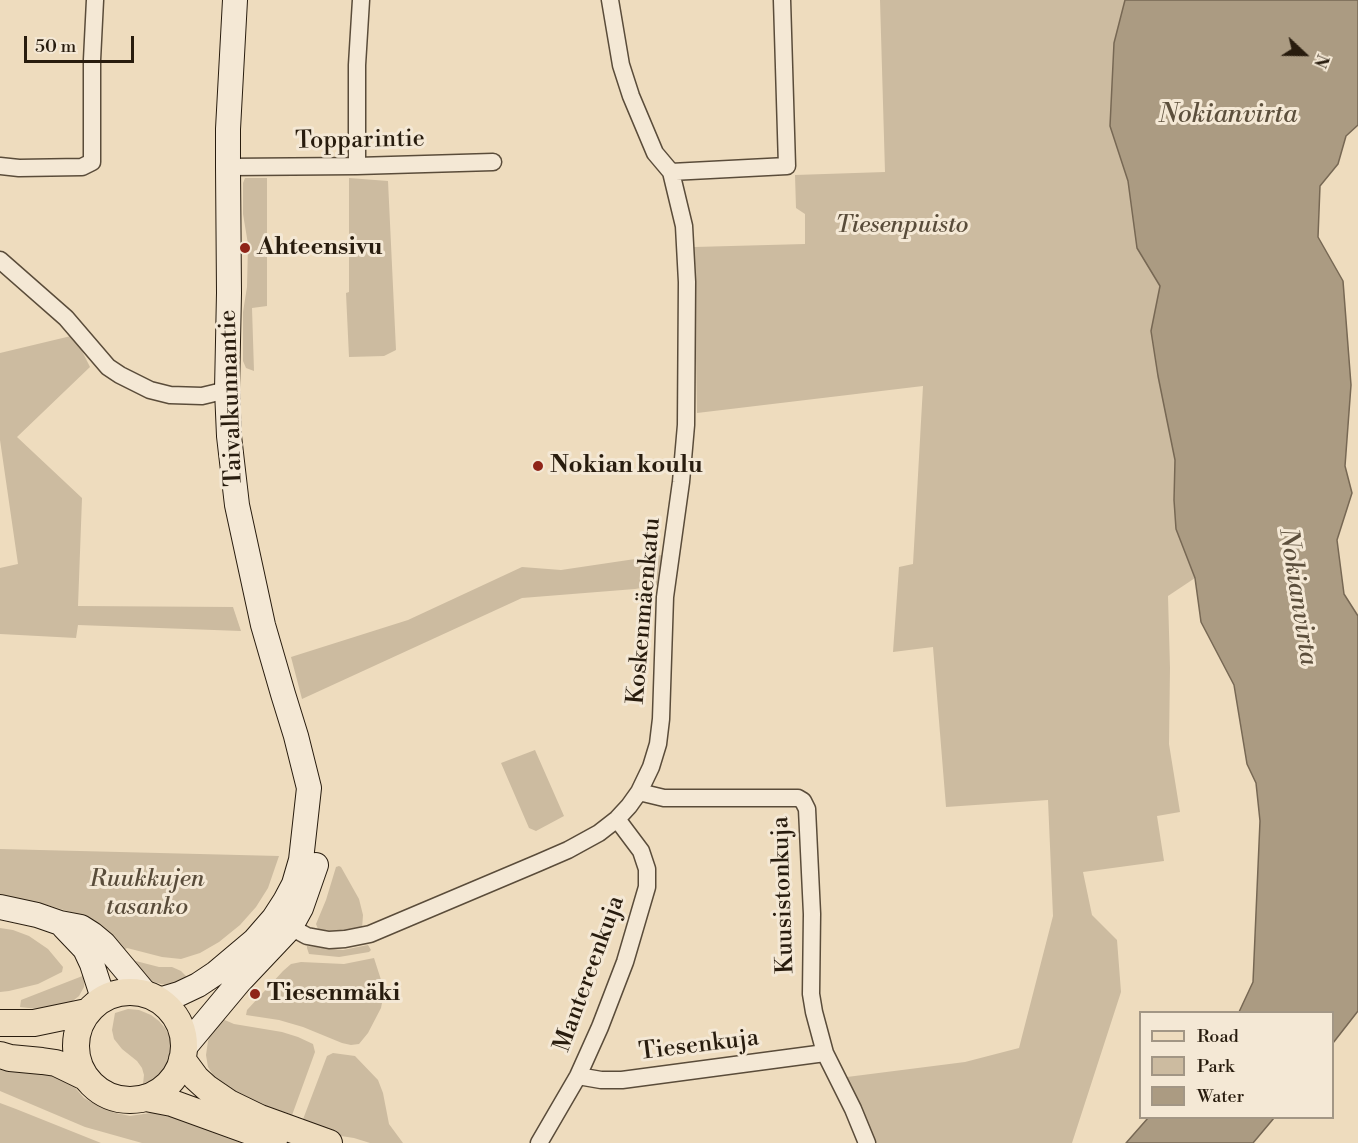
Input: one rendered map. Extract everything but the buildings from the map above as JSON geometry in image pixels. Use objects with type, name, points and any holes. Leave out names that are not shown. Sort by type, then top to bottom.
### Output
[{"type":"main road","name":"Taivalkunnantie","points":[[183,1054],[282,923],[285,902],[294,884],[301,860],[309,788],[263,625],[237,505],[229,436],[227,390],[228,167],[235,0]]},
{"type":"main road","points":[[0,907],[81,927],[104,944],[152,997],[171,1011],[180,1024],[183,1035],[183,1054],[177,1072],[159,1092],[146,1098],[119,1099],[106,1095],[85,1077],[77,1061],[75,1044],[78,1027],[95,1005],[92,964],[85,949],[60,923]]},
{"type":"main road","name":"Taivalkunnantie","points":[[152,997],[179,994],[198,985],[254,941],[282,923]]},
{"type":"main road","points":[[0,1023],[34,1023],[95,1005],[112,994],[123,991],[134,991],[152,997]]},
{"type":"main road","points":[[183,1054],[196,1078],[229,1103],[260,1118],[329,1143]]},
{"type":"main road","points":[[0,1055],[56,1063],[85,1077]]},
{"type":"main road","points":[[146,1098],[172,1103],[282,1143]]},
{"type":"street","points":[[0,166],[19,168],[82,166],[92,162],[92,60],[95,0]]},
{"type":"street","points":[[357,166],[357,65],[361,0]]},
{"type":"street","name":"Koskenmäenkatu","points":[[282,923],[307,936],[329,940],[370,934],[568,850],[599,833],[629,806],[639,792],[651,767],[658,744],[662,707],[665,597],[681,482],[686,425],[685,237],[671,172],[655,153],[631,96],[621,65],[610,0]]},
{"type":"street","points":[[671,172],[787,166],[782,0]]},
{"type":"street","name":"Topparintie","points":[[228,167],[493,162]]},
{"type":"street","points":[[0,260],[66,318],[108,367],[120,375],[150,390],[170,395],[202,396],[227,390]]},
{"type":"street","name":"Kuusistonkuja","points":[[639,792],[664,798],[798,798],[803,801],[807,809],[812,914],[811,994],[814,1012],[825,1053],[854,1109],[867,1143]]},
{"type":"street","name":"Mantereenkuja","points":[[539,1143],[578,1077],[600,1027],[625,962],[646,887],[647,869],[641,851],[617,819]]},
{"type":"street","name":"Tiesenkuja","points":[[578,1077],[622,1080],[825,1053]]},
{"type":"green space","name":"Tiesenpuisto","points":[[880,0],[1125,0],[1114,43],[1110,126],[1128,181],[1137,248],[1160,286],[1151,331],[1175,460],[1176,529],[1195,578],[1168,596],[1169,744],[1180,812],[1157,816],[1164,861],[1083,872],[1092,915],[1117,940],[1121,992],[1072,1143],[876,1143],[847,1077],[965,1062],[1019,1048],[1053,916],[1048,800],[946,807],[933,647],[893,652],[899,567],[913,564],[923,386],[697,413],[694,247],[805,244],[805,214],[796,208],[795,175],[885,172]]},
{"type":"green space","points":[[245,178],[267,178],[267,306],[252,308],[254,371],[246,368],[243,361],[243,312],[247,287],[248,244],[243,214]]},
{"type":"green space","points":[[349,178],[388,181],[396,350],[384,356],[349,357],[346,293],[349,292]]},
{"type":"green space","points":[[71,336],[78,343],[90,367],[17,437],[82,498],[78,606],[233,607],[241,631],[78,625],[76,638],[0,634],[0,568],[18,564],[0,440],[0,353]]},
{"type":"green space","points":[[662,555],[659,585],[522,598],[302,699],[291,657],[408,620],[522,567],[561,570]]},
{"type":"green space","points":[[535,750],[564,816],[536,831],[529,828],[501,763]]},
{"type":"green space","name":"Ruukkujen tasanko","points":[[0,849],[279,856],[268,888],[256,907],[240,925],[219,942],[200,953],[181,959],[162,957],[127,948],[124,950],[93,923],[74,913],[0,896]]},
{"type":"green space","points":[[339,866],[359,899],[363,915],[362,929],[322,932],[316,924],[336,867]]},
{"type":"green space","points":[[0,928],[29,936],[48,949],[63,967],[62,972],[38,984],[0,992]]},
{"type":"green space","points":[[368,945],[371,950],[369,952],[339,957],[309,954],[307,948],[307,946],[343,950]]},
{"type":"green space","points":[[374,958],[383,986],[383,998],[381,1008],[368,1033],[359,1044],[342,1043],[279,1020],[246,1015],[247,1010],[291,964],[301,962],[344,964]]},
{"type":"green space","points":[[128,959],[159,967],[172,967],[181,971],[187,979],[165,985],[154,982],[149,980]]},
{"type":"green space","points":[[85,975],[84,987],[79,996],[69,1004],[38,1009],[20,1007],[21,1000]]},
{"type":"green space","points":[[128,1009],[139,1010],[151,1015],[159,1021],[170,1037],[171,1050],[164,1069],[155,1078],[143,1084],[142,1068],[114,1039],[112,1030],[115,1013]]},
{"type":"green space","points":[[220,1018],[234,1024],[282,1032],[313,1044],[315,1052],[291,1118],[257,1106],[215,1078],[208,1067],[206,1055],[208,1041]]},
{"type":"green space","points":[[333,1053],[355,1056],[378,1080],[389,1124],[403,1143],[370,1143],[334,1135],[302,1122],[327,1056]]},
{"type":"green space","points":[[0,1067],[49,1074],[72,1084],[84,1098],[116,1113],[130,1116],[168,1113],[250,1143],[142,1143],[85,1127],[0,1091]]},
{"type":"green space","points":[[0,1103],[16,1109],[101,1143],[0,1143]]},
{"type":"water","name":"Nokianvirta","points":[[1125,0],[1358,0],[1358,125],[1346,136],[1338,164],[1320,186],[1318,237],[1343,281],[1351,385],[1345,466],[1352,493],[1337,540],[1344,594],[1358,616],[1358,1011],[1334,1042],[1334,1011],[1239,1011],[1253,982],[1260,821],[1256,783],[1247,764],[1234,685],[1201,622],[1195,578],[1176,529],[1175,460],[1151,331],[1160,286],[1137,248],[1128,181],[1110,126],[1114,43]]},
{"type":"water","points":[[1147,1119],[1273,1119],[1253,1143],[1126,1143]]},
{"type":"place","name":"Ahteensivu","points":[[245,248]]},
{"type":"place","name":"Nokian koulu","points":[[538,466]]},
{"type":"place","name":"Tiesenmäki","points":[[255,994]]}]
